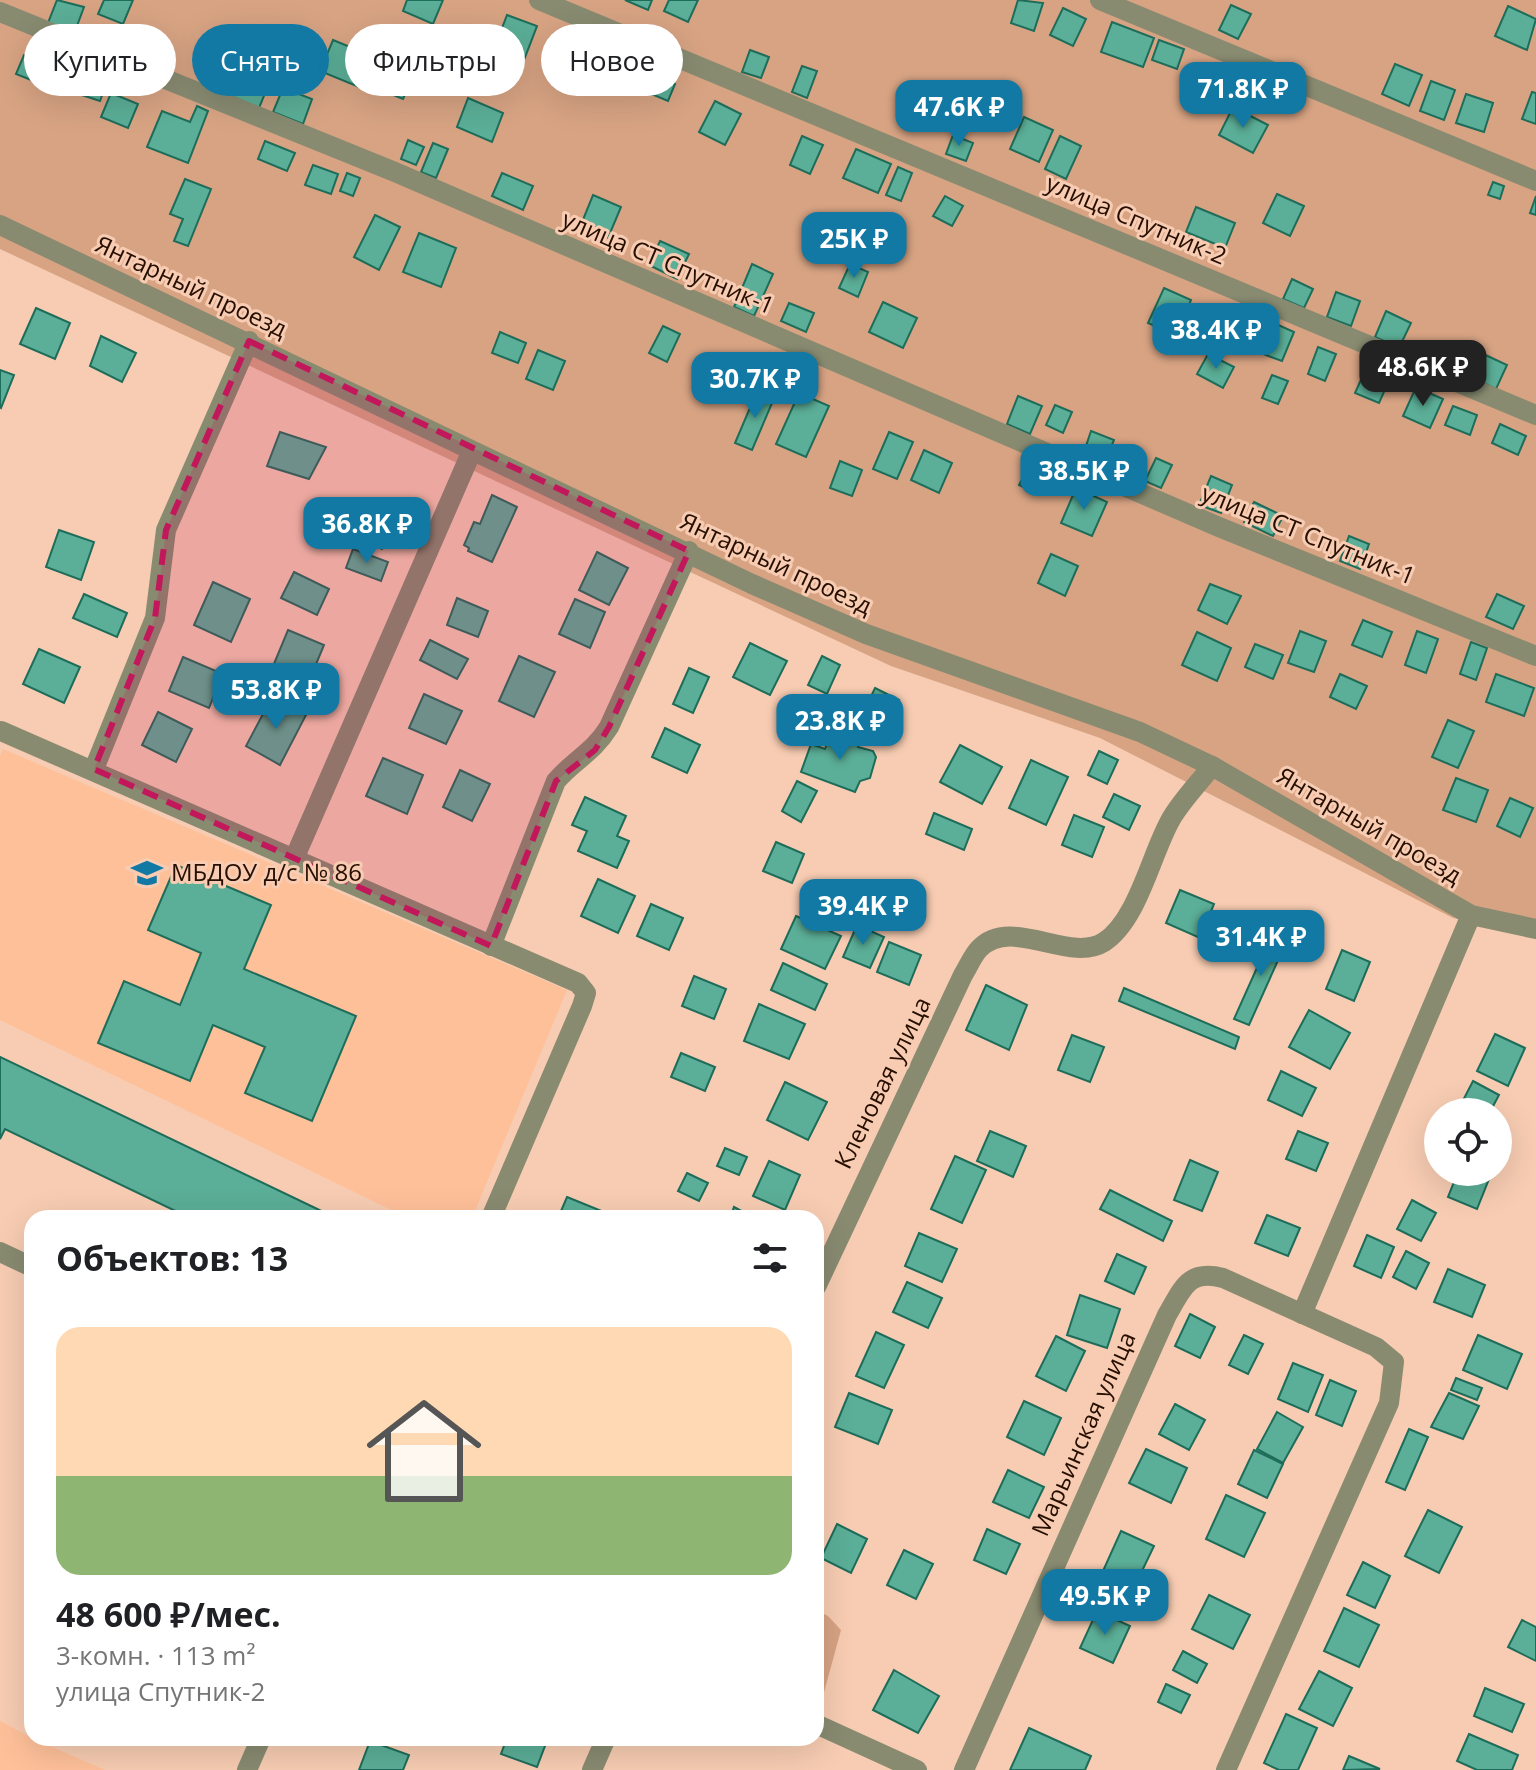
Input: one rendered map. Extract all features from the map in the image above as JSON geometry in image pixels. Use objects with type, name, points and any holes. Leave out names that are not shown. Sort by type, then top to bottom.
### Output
[{"type":"street","name":"улица Спутник-2","points":[[539,0],[1536,415]]},
{"type":"street","points":[[1100,0],[1536,181]]},
{"type":"street","name":"улица СТ Спутник-1","points":[[0,12],[395,172],[1219,527],[1536,656]]},
{"type":"street","name":"Янтарный проезд","points":[[0,225],[249,341],[471,453],[866,634],[1140,732],[1212,766],[1471,915],[1536,929]]},
{"type":"street","points":[[94,769],[155,618],[166,530],[249,341]]},
{"type":"street","points":[[294,859],[471,453]]},
{"type":"street","points":[[491,946],[556,781],[571,763],[595,750],[609,727],[689,551]]},
{"type":"street","points":[[1,731],[578,983],[586,993],[494,1210]]},
{"type":"street","name":"Кленовая улица","points":[[824,1270],[963,975],[980,947],[999,937],[1082,947],[1099,945],[1112,936],[1132,905],[1171,819],[1212,766]]},
{"type":"street","points":[[1302,1314],[1471,915]]},
{"type":"street","points":[[0,1252],[24,1263]]},
{"type":"street","name":"Марьинская улица","points":[[964,1770],[1167,1315],[1188,1281],[1205,1273],[1223,1278],[1376,1347],[1394,1362],[1389,1403],[1226,1770]]},
{"type":"street","points":[[824,1728],[917,1770]]},
{"type":"street","points":[[247,1770],[258,1746]]},
{"type":"street","points":[[592,1770],[602,1746]]},
{"type":"highlighted area","points":[[249,341],[689,551],[609,727],[595,750],[556,781],[491,946],[94,769],[155,618],[166,530]]},
{"type":"shaded area","points":[[0,0],[1536,0],[1536,935],[1453,918],[1100,738],[891,666],[0,249]]},
{"type":"shaded area","name":"МБДОУ д/с № 86","points":[[3,749],[567,990],[475,1210],[392,1210],[0,1020],[0,756]]},
{"type":"shaded area","points":[[824,1614],[841,1630],[824,1692]]},
{"type":"shaded area","points":[[0,1721],[24,1734],[24,1746],[50,1746],[105,1770],[0,1770]]},
{"type":"building","points":[[57,0],[84,7],[78,24],[48,23]]},
{"type":"building","points":[[104,0],[133,0],[123,24],[98,14]]},
{"type":"building","points":[[407,0],[443,0],[433,24],[403,11]]},
{"type":"building","points":[[625,0],[652,0],[648,10]]},
{"type":"building","points":[[669,0],[698,0],[688,22],[664,11]]},
{"type":"building","points":[[1018,0],[1043,3],[1034,31],[1011,23]]},
{"type":"building","points":[[1231,5],[1251,14],[1238,39],[1219,30]]},
{"type":"building","points":[[1508,6],[1536,19],[1527,50],[1495,36]]},
{"type":"building","points":[[1063,8],[1086,19],[1073,46],[1050,35]]},
{"type":"building","points":[[507,15],[537,26],[525,57],[525,24],[504,24]]},
{"type":"building","points":[[1112,22],[1154,38],[1143,67],[1101,52]]},
{"type":"building","points":[[333,40],[345,45],[345,81],[329,75],[329,50]]},
{"type":"building","points":[[1159,40],[1184,49],[1177,69],[1152,60]]},
{"type":"building","points":[[750,50],[769,57],[761,78],[742,72]]},
{"type":"building","points":[[24,55],[24,77],[16,74]]},
{"type":"building","points":[[1395,64],[1422,75],[1409,106],[1382,94]]},
{"type":"building","points":[[802,66],[817,71],[807,98],[792,92]]},
{"type":"building","points":[[1431,81],[1455,90],[1444,120],[1420,111]]},
{"type":"building","points":[[1532,92],[1536,93],[1536,124],[1522,119]]},
{"type":"building","points":[[1466,94],[1493,103],[1484,132],[1456,123]]},
{"type":"building","points":[[85,96],[102,96],[100,101]]},
{"type":"building","points":[[110,96],[138,104],[128,128],[101,117]]},
{"type":"building","points":[[233,96],[264,96],[259,108]]},
{"type":"building","points":[[280,96],[312,99],[303,124],[273,112]]},
{"type":"building","points":[[468,98],[503,113],[492,142],[457,127]]},
{"type":"building","points":[[715,101],[741,114],[725,145],[699,132]]},
{"type":"building","points":[[197,106],[208,111],[188,163],[147,147],[162,111],[190,122]]},
{"type":"building","points":[[1233,107],[1268,125],[1253,153],[1219,135]]},
{"type":"building","points":[[1024,117],[1053,130],[1039,162],[1010,149]]},
{"type":"building","points":[[953,135],[973,143],[966,161],[946,154]]},
{"type":"building","points":[[802,136],[823,145],[810,174],[790,165]]},
{"type":"building","points":[[1060,136],[1081,146],[1066,179],[1045,169]]},
{"type":"building","points":[[408,140],[424,147],[416,165],[401,159]]},
{"type":"building","points":[[265,141],[295,153],[287,171],[258,159]]},
{"type":"building","points":[[433,143],[448,149],[436,178],[421,172]]},
{"type":"building","points":[[856,149],[891,164],[878,193],[843,178]]},
{"type":"building","points":[[313,165],[338,174],[331,194],[305,185]]},
{"type":"building","points":[[898,167],[912,173],[901,201],[886,195]]},
{"type":"building","points":[[347,173],[360,178],[353,196],[340,191]]},
{"type":"building","points":[[502,173],[533,186],[523,210],[492,196]]},
{"type":"building","points":[[185,179],[211,189],[188,246],[174,241],[183,219],[170,214]]},
{"type":"building","points":[[1493,182],[1504,186],[1500,199],[1488,195]]},
{"type":"building","points":[[1277,194],[1304,206],[1290,236],[1263,223]]},
{"type":"building","points":[[593,195],[621,207],[608,238],[580,227]]},
{"type":"building","points":[[945,196],[963,206],[952,226],[933,216]]},
{"type":"building","points":[[1536,196],[1536,215],[1530,213]]},
{"type":"building","points":[[1196,207],[1235,223],[1225,248],[1186,232]]},
{"type":"building","points":[[375,215],[400,227],[379,270],[354,257]]},
{"type":"building","points":[[419,233],[456,248],[441,287],[403,272]]},
{"type":"building","points":[[660,241],[689,254],[677,279],[649,265]]},
{"type":"building","points":[[752,264],[773,274],[754,316],[734,307]]},
{"type":"building","points":[[850,264],[868,272],[858,297],[839,288]]},
{"type":"building","points":[[1292,279],[1313,289],[1304,308],[1283,299]]},
{"type":"building","points":[[1164,288],[1191,300],[1176,335],[1148,323]]},
{"type":"building","points":[[1336,292],[1360,301],[1351,326],[1327,317]]},
{"type":"building","points":[[883,302],[917,318],[903,348],[869,332]]},
{"type":"building","points":[[789,303],[814,313],[806,332],[781,321]]},
{"type":"building","points":[[36,308],[70,323],[55,359],[20,344]]},
{"type":"building","points":[[1386,311],[1411,323],[1399,348],[1375,337]]},
{"type":"building","points":[[1276,324],[1294,332],[1282,361],[1263,354]]},
{"type":"building","points":[[663,326],[680,334],[667,362],[649,353]]},
{"type":"building","points":[[500,332],[526,343],[518,363],[492,353]]},
{"type":"building","points":[[101,336],[136,353],[122,382],[90,366]]},
{"type":"building","points":[[1450,345],[1470,353],[1463,372],[1442,364]]},
{"type":"building","points":[[1318,347],[1336,354],[1325,381],[1308,374]]},
{"type":"building","points":[[538,350],[565,361],[553,390],[526,379]]},
{"type":"building","points":[[1479,352],[1507,365],[1496,389],[1468,376]]},
{"type":"building","points":[[1208,354],[1234,367],[1223,388],[1197,374]]},
{"type":"building","points":[[1368,364],[1392,374],[1379,403],[1355,393]]},
{"type":"building","points":[[0,370],[14,375],[1,408],[0,407]]},
{"type":"building","points":[[1272,375],[1288,381],[1278,404],[1262,398]]},
{"type":"building","points":[[1416,387],[1443,399],[1430,428],[1403,416]]},
{"type":"building","points":[[758,389],[775,396],[752,450],[735,443]]},
{"type":"building","points":[[799,393],[829,406],[806,457],[776,444]]},
{"type":"building","points":[[1018,396],[1042,406],[1030,434],[1007,424]]},
{"type":"building","points":[[1055,405],[1072,412],[1063,433],[1046,425]]},
{"type":"building","points":[[1453,406],[1477,415],[1470,435],[1445,425]]},
{"type":"building","points":[[1500,424],[1526,436],[1518,455],[1492,443]]},
{"type":"building","points":[[1091,431],[1114,440],[1108,454],[1086,446]]},
{"type":"building","points":[[280,432],[326,447],[309,479],[267,466]]},
{"type":"building","points":[[889,432],[913,442],[897,479],[873,469]]},
{"type":"building","points":[[924,450],[952,463],[939,493],[911,480]]},
{"type":"building","points":[[1156,458],[1172,465],[1161,488],[1145,481]]},
{"type":"building","points":[[840,461],[862,470],[852,496],[830,488]]},
{"type":"building","points":[[1028,467],[1044,475],[1036,493],[1019,485]]},
{"type":"building","points":[[1211,476],[1232,485],[1221,513],[1199,505]]},
{"type":"building","points":[[1076,488],[1107,502],[1092,536],[1061,523]]},
{"type":"building","points":[[492,495],[517,507],[492,562],[468,551],[469,548],[464,545],[474,522],[480,524]]},
{"type":"building","points":[[365,502],[397,518],[382,549],[349,533]]},
{"type":"building","points":[[1254,502],[1283,516],[1273,536],[1244,522]]},
{"type":"building","points":[[59,530],[94,542],[81,580],[46,567]]},
{"type":"building","points":[[1349,536],[1369,544],[1360,569],[1340,561]]},
{"type":"building","points":[[353,549],[388,562],[381,581],[346,568]]},
{"type":"building","points":[[597,552],[628,568],[609,605],[579,590]]},
{"type":"building","points":[[1051,554],[1078,566],[1065,596],[1038,583]]},
{"type":"building","points":[[294,572],[329,589],[317,615],[281,598]]},
{"type":"building","points":[[213,582],[250,599],[231,642],[194,625]]},
{"type":"building","points":[[1210,584],[1241,596],[1227,624],[1198,610]]},
{"type":"building","points":[[84,594],[127,613],[117,637],[73,618]]},
{"type":"building","points":[[1497,594],[1524,606],[1513,629],[1486,617]]},
{"type":"building","points":[[457,598],[488,611],[478,637],[447,625]]},
{"type":"building","points":[[575,599],[605,612],[590,648],[559,634]]},
{"type":"building","points":[[1363,620],[1392,632],[1382,657],[1352,645]]},
{"type":"building","points":[[288,630],[324,645],[307,686],[271,671]]},
{"type":"building","points":[[1300,631],[1326,641],[1314,672],[1288,663]]},
{"type":"building","points":[[1417,631],[1438,639],[1426,673],[1405,665]]},
{"type":"building","points":[[1197,632],[1231,648],[1217,681],[1182,665]]},
{"type":"building","points":[[430,640],[468,659],[457,679],[420,660]]},
{"type":"building","points":[[1471,642],[1487,648],[1476,680],[1460,674]]},
{"type":"building","points":[[750,643],[787,661],[770,695],[733,677]]},
{"type":"building","points":[[1255,644],[1283,655],[1273,679],[1245,667]]},
{"type":"building","points":[[39,649],[80,667],[64,703],[23,684]]},
{"type":"building","points":[[519,656],[555,672],[534,717],[499,701]]},
{"type":"building","points":[[822,656],[840,665],[827,694],[808,685]]},
{"type":"building","points":[[183,657],[223,674],[209,708],[169,691]]},
{"type":"building","points":[[689,668],[709,677],[693,713],[673,704]]},
{"type":"building","points":[[1340,674],[1367,686],[1356,709],[1330,697]]},
{"type":"building","points":[[1496,674],[1534,688],[1524,716],[1486,702]]},
{"type":"building","points":[[875,688],[899,700],[885,730],[861,717]]},
{"type":"building","points":[[424,694],[462,711],[446,744],[409,728]]},
{"type":"building","points":[[272,697],[306,715],[280,765],[246,746]]},
{"type":"building","points":[[158,712],[192,729],[176,762],[142,745]]},
{"type":"building","points":[[1448,720],[1474,731],[1458,768],[1432,757]]},
{"type":"building","points":[[665,728],[700,745],[687,773],[652,757]]},
{"type":"building","points":[[840,732],[861,741],[858,747],[873,751],[876,757],[870,778],[860,781],[855,792],[801,772],[811,744],[825,749],[830,735]]},
{"type":"building","points":[[960,745],[1002,767],[982,804],[940,782]]},
{"type":"building","points":[[1099,751],[1118,760],[1107,784],[1088,775]]},
{"type":"building","points":[[383,758],[423,775],[407,814],[366,796]]},
{"type":"building","points":[[1031,760],[1068,777],[1046,825],[1009,808]]},
{"type":"building","points":[[460,770],[490,784],[472,821],[443,807]]},
{"type":"building","points":[[1456,778],[1488,790],[1476,822],[1443,810]]},
{"type":"building","points":[[797,781],[817,791],[801,822],[782,811]]},
{"type":"building","points":[[1114,794],[1140,806],[1129,830],[1103,817]]},
{"type":"building","points":[[585,797],[626,816],[617,836],[629,841],[617,868],[578,851],[587,831],[572,825]]},
{"type":"building","points":[[1510,798],[1533,808],[1520,837],[1497,826]]},
{"type":"building","points":[[934,813],[972,829],[964,850],[926,834]]},
{"type":"building","points":[[1074,815],[1104,827],[1092,857],[1062,845]]},
{"type":"building","points":[[776,842],[804,854],[792,883],[763,871]]},
{"type":"building","points":[[176,865],[271,905],[244,969],[356,1016],[312,1121],[245,1093],[265,1047],[213,1025],[190,1081],[98,1043],[124,981],[180,1005],[201,953],[148,930]]},
{"type":"building","points":[[598,879],[635,896],[618,933],[581,916]]},
{"type":"building","points":[[1180,890],[1214,904],[1200,938],[1166,923]]},
{"type":"building","points":[[651,904],[683,918],[669,950],[637,936]]},
{"type":"building","points":[[796,916],[841,936],[825,969],[781,949]]},
{"type":"building","points":[[857,925],[884,937],[870,968],[843,957]]},
{"type":"building","points":[[1273,932],[1288,938],[1249,1025],[1234,1019]]},
{"type":"building","points":[[889,942],[921,955],[909,985],[877,972]]},
{"type":"building","points":[[1342,950],[1370,962],[1354,1001],[1326,989]]},
{"type":"building","points":[[783,963],[827,984],[815,1010],[771,990]]},
{"type":"building","points":[[694,976],[726,989],[714,1019],[682,1006]]},
{"type":"building","points":[[986,985],[1027,1005],[1009,1050],[966,1030]]},
{"type":"building","points":[[1124,988],[1239,1037],[1235,1049],[1119,1001]]},
{"type":"building","points":[[759,1004],[805,1024],[789,1059],[744,1041]]},
{"type":"building","points":[[1309,1010],[1350,1033],[1330,1069],[1289,1047]]},
{"type":"building","points":[[1495,1034],[1525,1048],[1508,1086],[1477,1071]]},
{"type":"building","points":[[1072,1035],[1104,1047],[1090,1082],[1058,1070]]},
{"type":"building","points":[[681,1053],[715,1067],[705,1091],[671,1077]]},
{"type":"building","points":[[0,1057],[319,1210],[173,1210],[5,1129],[0,1139]]},
{"type":"building","points":[[1281,1071],[1316,1088],[1302,1116],[1268,1100]]},
{"type":"building","points":[[1473,1081],[1499,1095],[1497,1098],[1464,1098]]},
{"type":"building","points":[[785,1082],[827,1102],[808,1140],[767,1120]]},
{"type":"building","points":[[990,1131],[1026,1146],[1013,1177],[977,1161]]},
{"type":"building","points":[[1298,1131],[1328,1143],[1316,1171],[1286,1159]]},
{"type":"building","points":[[725,1148],[747,1157],[739,1175],[717,1166]]},
{"type":"building","points":[[955,1156],[986,1170],[962,1223],[931,1209]]},
{"type":"building","points":[[1190,1160],[1218,1172],[1202,1211],[1174,1200]]},
{"type":"building","points":[[769,1161],[800,1175],[785,1210],[753,1196]]},
{"type":"building","points":[[687,1173],[708,1183],[699,1201],[678,1191]]},
{"type":"building","points":[[1452,1186],[1486,1186],[1477,1209],[1448,1197]]},
{"type":"building","points":[[1110,1190],[1172,1221],[1163,1241],[1100,1209]]},
{"type":"building","points":[[567,1197],[599,1210],[561,1210]]},
{"type":"building","points":[[1412,1200],[1436,1213],[1421,1241],[1397,1229]]},
{"type":"building","points":[[1267,1215],[1300,1228],[1288,1256],[1255,1243]]},
{"type":"building","points":[[919,1233],[957,1249],[942,1282],[905,1266]]},
{"type":"building","points":[[1367,1235],[1394,1247],[1381,1278],[1354,1266]]},
{"type":"building","points":[[1406,1251],[1429,1263],[1416,1289],[1393,1277]]},
{"type":"building","points":[[1117,1254],[1146,1267],[1134,1294],[1105,1281]]},
{"type":"building","points":[[1448,1269],[1485,1285],[1472,1317],[1434,1302]]},
{"type":"building","points":[[907,1282],[942,1298],[928,1328],[893,1312]]},
{"type":"building","points":[[1080,1295],[1120,1309],[1107,1348],[1067,1335]]},
{"type":"building","points":[[1190,1314],[1215,1327],[1200,1358],[1175,1346]]},
{"type":"building","points":[[876,1332],[904,1345],[884,1388],[856,1376]]},
{"type":"building","points":[[1244,1335],[1263,1344],[1248,1374],[1229,1365]]},
{"type":"building","points":[[1478,1335],[1522,1354],[1507,1389],[1463,1370]]},
{"type":"building","points":[[1056,1336],[1085,1351],[1066,1391],[1036,1376]]},
{"type":"building","points":[[1293,1363],[1323,1375],[1308,1412],[1278,1399]]},
{"type":"building","points":[[1456,1378],[1482,1388],[1477,1400],[1451,1390]]},
{"type":"building","points":[[1330,1380],[1356,1391],[1342,1426],[1316,1415]]},
{"type":"building","points":[[849,1393],[892,1410],[878,1444],[835,1427]]},
{"type":"building","points":[[1449,1393],[1479,1406],[1463,1439],[1431,1427]]},
{"type":"building","points":[[1024,1401],[1061,1418],[1044,1455],[1007,1437]]},
{"type":"building","points":[[1175,1404],[1205,1420],[1189,1450],[1159,1434]]},
{"type":"building","points":[[1277,1412],[1303,1427],[1283,1463],[1257,1449]]},
{"type":"building","points":[[1409,1429],[1428,1437],[1405,1490],[1386,1482]]},
{"type":"building","points":[[1146,1449],[1187,1468],[1171,1503],[1129,1483]]},
{"type":"building","points":[[1254,1450],[1283,1464],[1267,1498],[1238,1484]]},
{"type":"building","points":[[1008,1470],[1044,1487],[1029,1518],[993,1502]]},
{"type":"building","points":[[1226,1495],[1265,1513],[1244,1557],[1206,1539]]},
{"type":"building","points":[[1428,1510],[1462,1527],[1439,1573],[1405,1556]]},
{"type":"building","points":[[837,1524],[867,1539],[851,1573],[824,1560],[824,1552]]},
{"type":"building","points":[[987,1529],[1020,1544],[1006,1574],[974,1560]]},
{"type":"building","points":[[1121,1531],[1154,1546],[1130,1596],[1098,1582]]},
{"type":"building","points":[[904,1550],[933,1564],[916,1599],[887,1585]]},
{"type":"building","points":[[1363,1562],[1390,1576],[1375,1608],[1347,1595]]},
{"type":"building","points":[[1209,1595],[1250,1615],[1233,1649],[1192,1629]]},
{"type":"building","points":[[1344,1608],[1379,1625],[1359,1667],[1324,1651]]},
{"type":"building","points":[[1097,1611],[1130,1626],[1113,1663],[1080,1648]]},
{"type":"building","points":[[1522,1620],[1536,1627],[1536,1661],[1508,1647]]},
{"type":"building","points":[[1183,1651],[1207,1664],[1197,1683],[1173,1670]]},
{"type":"building","points":[[894,1670],[939,1696],[918,1733],[873,1710]]},
{"type":"building","points":[[1319,1671],[1352,1688],[1333,1726],[1299,1709]]},
{"type":"building","points":[[1166,1684],[1190,1695],[1181,1713],[1158,1702]]},
{"type":"building","points":[[1485,1688],[1524,1704],[1512,1732],[1474,1716]]},
{"type":"building","points":[[1286,1714],[1317,1728],[1298,1770],[1279,1770],[1264,1763]]},
{"type":"building","points":[[1029,1728],[1091,1756],[1085,1770],[1010,1770]]},
{"type":"building","points":[[1469,1734],[1518,1755],[1512,1770],[1477,1770],[1457,1761]]},
{"type":"building","points":[[368,1746],[384,1746],[409,1755],[403,1770],[359,1770]]},
{"type":"building","points":[[504,1746],[545,1746],[537,1767],[501,1754]]},
{"type":"building","points":[[1349,1756],[1380,1769],[1343,1770]]},
{"type":"place","name":"МБДОУ д/с № 86","points":[[147,873]]}]
